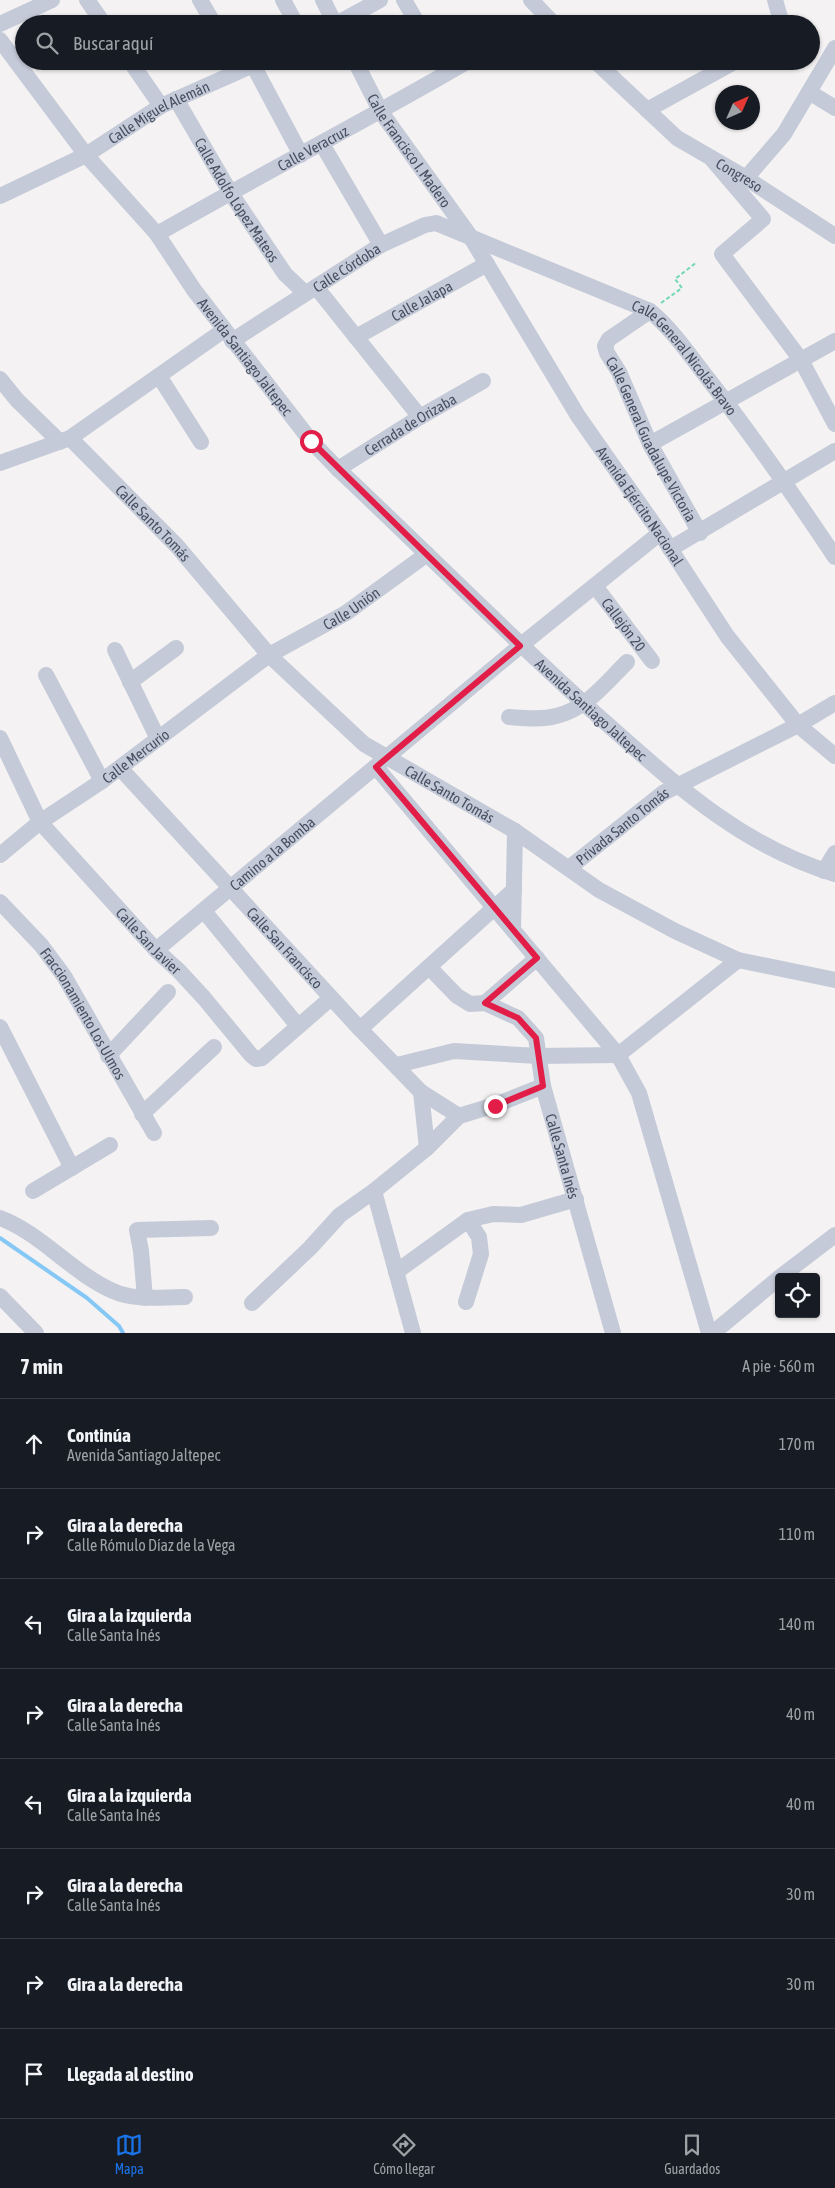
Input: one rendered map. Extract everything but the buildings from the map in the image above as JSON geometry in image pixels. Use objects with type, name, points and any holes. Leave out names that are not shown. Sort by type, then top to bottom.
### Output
[{"type":"street","points":[[20,15],[52,0]]},
{"type":"street","points":[[87,0],[98,15]]},
{"type":"street","points":[[200,0],[209,15]]},
{"type":"street","points":[[283,0],[291,15]]},
{"type":"street","points":[[323,0],[330,15]]},
{"type":"street","points":[[352,15],[380,0]]},
{"type":"street","points":[[404,0],[413,15]]},
{"type":"street","points":[[531,0],[545,15]]},
{"type":"street","points":[[775,0],[780,15]]},
{"type":"street","points":[[0,24],[15,17]]},
{"type":"street","name":"Avenida Santiago Jaltepec","points":[[0,40],[15,60]]},
{"type":"street","points":[[746,178],[784,134],[835,48]]},
{"type":"street","name":"Avenida Santiago Jaltepec","points":[[23,70],[86,154],[157,234],[194,290],[311,441],[338,469],[520,646],[676,786],[741,832],[801,862],[830,872]]},
{"type":"street","points":[[136,70],[161,106]]},
{"type":"street","name":"Calle Miguel Alemán","points":[[0,196],[86,154],[176,98],[237,70]]},
{"type":"street","points":[[251,70],[301,155]]},
{"type":"street","name":"Calle Francisco I. Madero","points":[[359,70],[381,112],[470,236]]},
{"type":"street","name":"Calle Veracruz","points":[[157,234],[230,192],[381,112],[440,70]]},
{"type":"street","name":"Congreso","points":[[605,70],[677,138],[746,178],[835,236]]},
{"type":"street","points":[[647,110],[720,70]]},
{"type":"street","points":[[809,92],[835,108]]},
{"type":"street","name":"Calle Adolfo López Mateos","points":[[176,98],[230,192],[285,274],[310,290],[356,337],[420,417]]},
{"type":"street","points":[[322,144],[381,246]]},
{"type":"street","points":[[711,158],[763,219],[722,254],[801,360],[835,424]]},
{"type":"street","name":"Calle Córdoba","points":[[0,463],[65,440],[159,376],[310,290],[381,246],[425,225],[436,223],[470,236]]},
{"type":"street","name":"Avenida Ejército Nacional","points":[[470,236],[578,416],[660,533],[727,636],[798,725],[835,756]]},
{"type":"street","name":"Calle General Nicolás Bravo","points":[[470,236],[650,311],[664,322],[727,403],[835,557]]},
{"type":"street","name":"Calle Jalapa","points":[[356,337],[487,264]]},
{"type":"street","name":"Calle General Guadalupe Victoria","points":[[650,311],[609,339],[605,346],[607,353],[619,372],[650,444],[700,533]]},
{"type":"street","points":[[650,444],[727,403],[835,341]]},
{"type":"street","points":[[159,376],[201,442]]},
{"type":"street","name":"Calle Santo Tomás","points":[[0,379],[17,400],[65,440],[177,546],[269,655],[364,744],[515,831],[608,895],[675,931],[738,960],[835,980]]},
{"type":"street","name":"Cerrada de Orizaba","points":[[338,469],[420,417],[483,381]]},
{"type":"street","points":[[670,549],[700,533],[835,451]]},
{"type":"street","name":"Camino a la Bomba","points":[[156,950],[520,646],[660,533]]},
{"type":"street","name":"Calle Unión","points":[[269,655],[346,614],[427,554]]},
{"type":"street","name":"Callejón 20","points":[[595,586],[652,661]]},
{"type":"street","points":[[130,682],[176,648]]},
{"type":"street","points":[[115,650],[158,739]]},
{"type":"street","name":"Calle Mercurio","points":[[0,855],[40,822],[120,768],[269,655]]},
{"type":"street","points":[[509,718],[555,717],[575,709],[584,703],[627,662]]},
{"type":"street","points":[[46,675],[102,781]]},
{"type":"street","name":"Privada Santo Tomás","points":[[569,868],[663,793],[798,725],[835,703]]},
{"type":"street","name":"Calle San Javier","points":[[0,738],[40,822],[156,950],[186,978],[251,1055],[256,1059],[262,1058],[298,1026]]},
{"type":"street","points":[[376,767],[618,1055],[639,1093],[711,1333],[775,1281]]},
{"type":"street","name":"Calle San Francisco","points":[[120,768],[360,1029],[422,1092],[459,1116]]},
{"type":"street","points":[[513,929],[515,831]]},
{"type":"street","points":[[830,872],[835,853]]},
{"type":"street","points":[[360,1029],[514,890]]},
{"type":"street","name":"Fraccionamiento Los Ulmos","points":[[0,902],[41,944],[58,968],[154,1133]]},
{"type":"street","points":[[204,911],[298,1026],[331,998]]},
{"type":"street","points":[[485,1003],[537,958]]},
{"type":"street","points":[[397,1065],[454,1052],[538,1056],[618,1055],[738,960]]},
{"type":"street","name":"Calle Santa Inés","points":[[429,967],[457,996],[470,1004],[485,1003],[518,1018],[536,1038],[543,1086],[612,1333]]},
{"type":"street","points":[[108,1056],[168,992]]},
{"type":"street","points":[[0,1027],[72,1168]]},
{"type":"street","points":[[142,1114],[214,1047]]},
{"type":"street","points":[[252,1303],[310,1248],[340,1215],[374,1192],[427,1148],[459,1116],[495,1106],[543,1086]]},
{"type":"street","points":[[422,1092],[427,1148]]},
{"type":"street","points":[[33,1191],[110,1145]]},
{"type":"street","points":[[374,1192],[413,1333]]},
{"type":"street","points":[[396,1272],[468,1220],[493,1214],[520,1215],[576,1199]]},
{"type":"street","points":[[0,1218],[31,1235],[80,1272],[113,1291],[144,1298],[185,1297]]},
{"type":"street","points":[[466,1302],[481,1254],[479,1237],[468,1220]]},
{"type":"street","points":[[144,1298],[141,1251],[137,1230],[211,1228]]},
{"type":"street","points":[[785,1273],[835,1235]]},
{"type":"street","points":[[0,1296],[36,1333]]},
{"type":"path","points":[[650,311],[682,288],[675,279],[697,262]]},
{"type":"waterway","points":[[0,1238],[87,1298],[119,1326],[123,1333]]},
{"type":"route","points":[[311,441],[520,646],[376,767],[537,958],[485,1003],[518,1018],[536,1038],[543,1086],[495,1106]]}]
